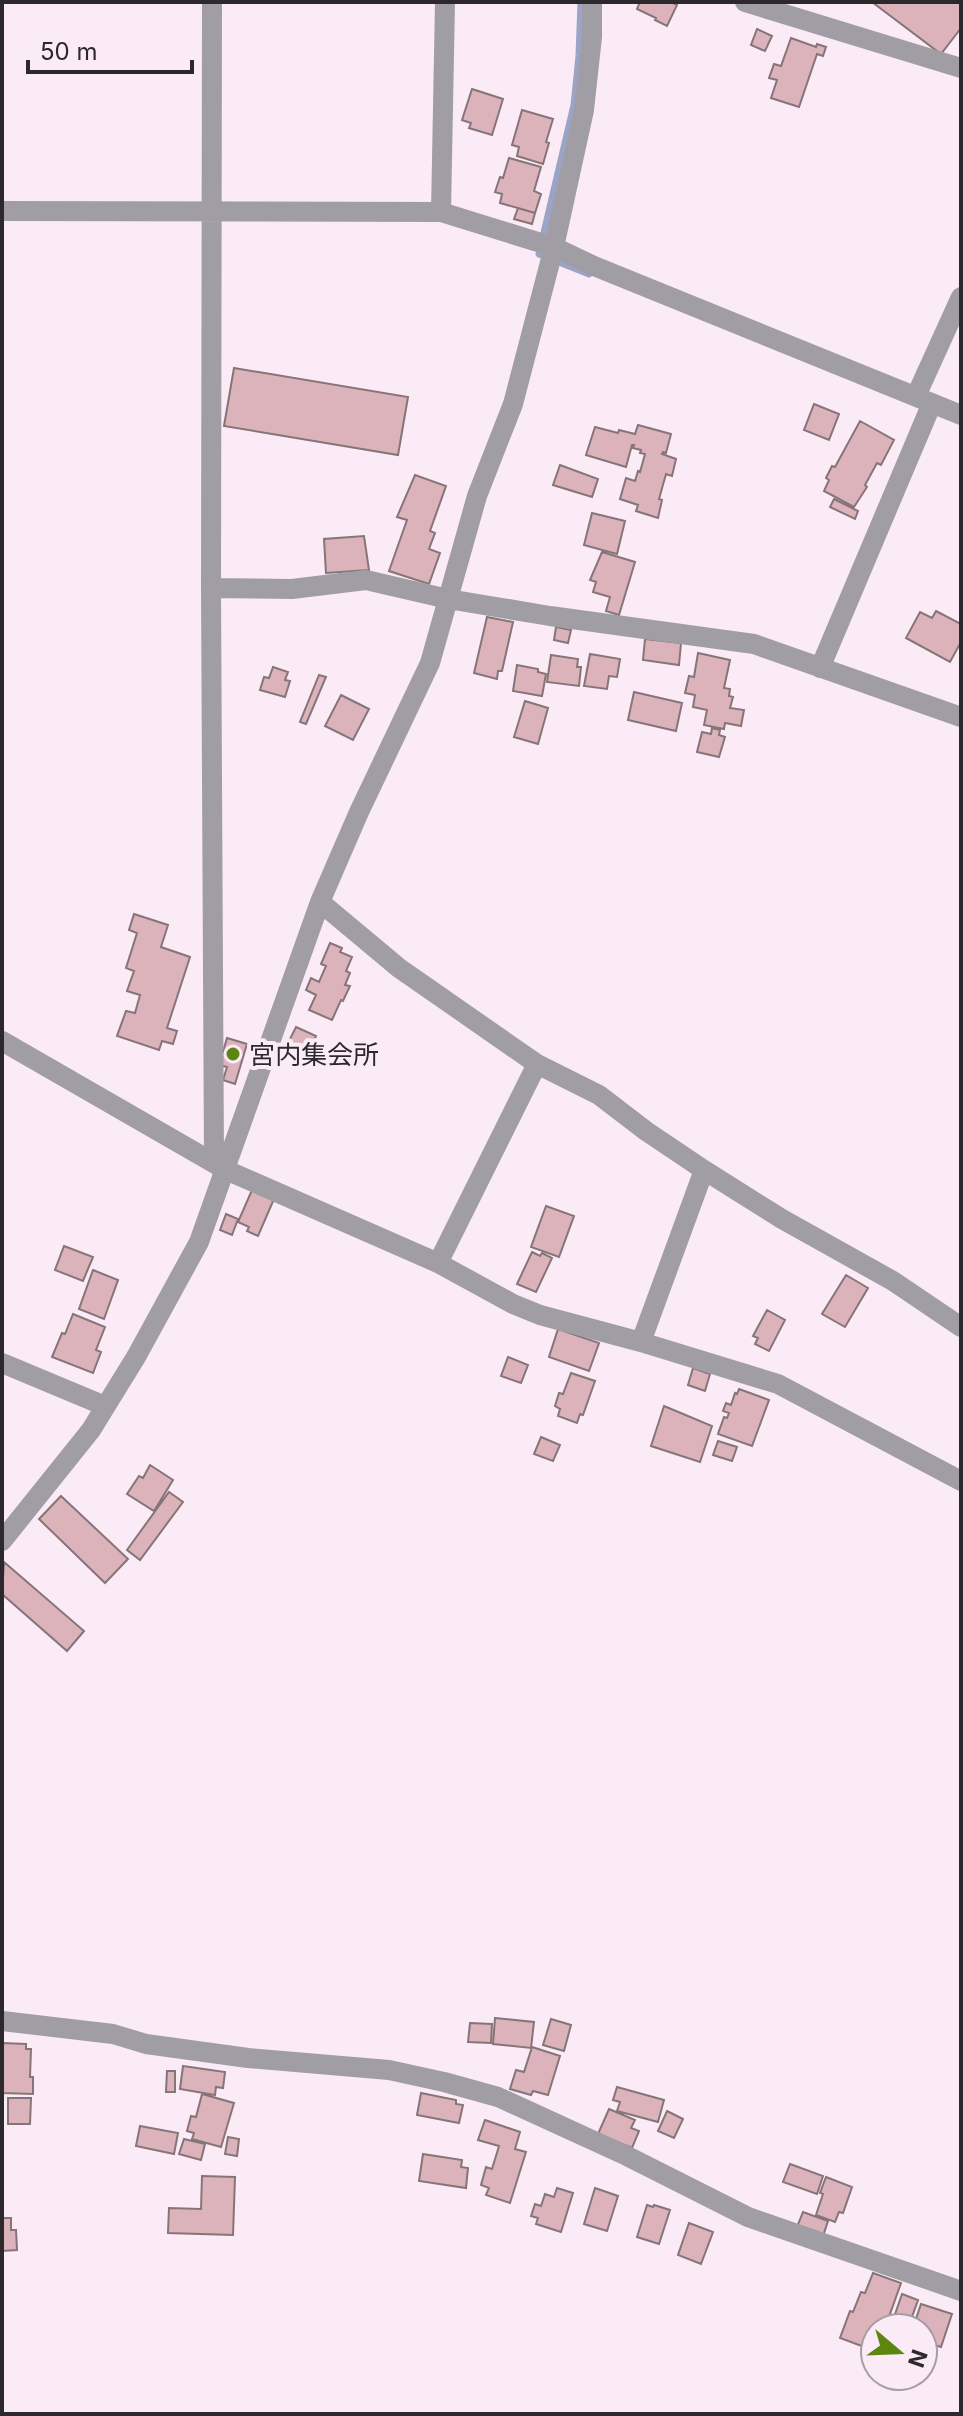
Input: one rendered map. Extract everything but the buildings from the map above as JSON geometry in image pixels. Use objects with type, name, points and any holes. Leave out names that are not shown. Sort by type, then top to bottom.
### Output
[{"type":"street","points":[[212,2],[211,588],[220,1165]]},
{"type":"street","points":[[441,212],[445,2]]},
{"type":"street","points":[[2,1541],[91,1430],[136,1357],[199,1242],[220,1165],[320,902],[430,663],[477,496],[513,404],[554,247],[584,110],[592,37],[592,2]]},
{"type":"street","points":[[745,2],[961,68]]},
{"type":"street","points":[[2,211],[441,212],[554,247],[961,415]]},
{"type":"street","points":[[820,668],[961,297]]},
{"type":"street","points":[[211,588],[292,589],[366,580],[448,599],[607,625],[754,644],[961,717]]},
{"type":"street","points":[[320,902],[399,968],[537,1064],[599,1095],[704,1170],[782,1219],[893,1281],[961,1327]]},
{"type":"street","points":[[2,1041],[220,1165],[438,1263],[513,1304],[540,1315],[778,1384],[961,1481]]},
{"type":"street","points":[[438,1263],[537,1064]]},
{"type":"street","points":[[641,1342],[704,1170]]},
{"type":"street","points":[[2,1363],[105,1406]]},
{"type":"street","points":[[2,2021],[113,2034],[146,2044],[248,2058],[389,2070],[471,2089],[498,2097],[613,2149],[748,2217],[961,2291]]},
{"type":"waterway","points":[[581,2],[574,105],[539,254],[589,274]]},
{"type":"place","name":"宮内集会所","points":[[233,1054]]}]
